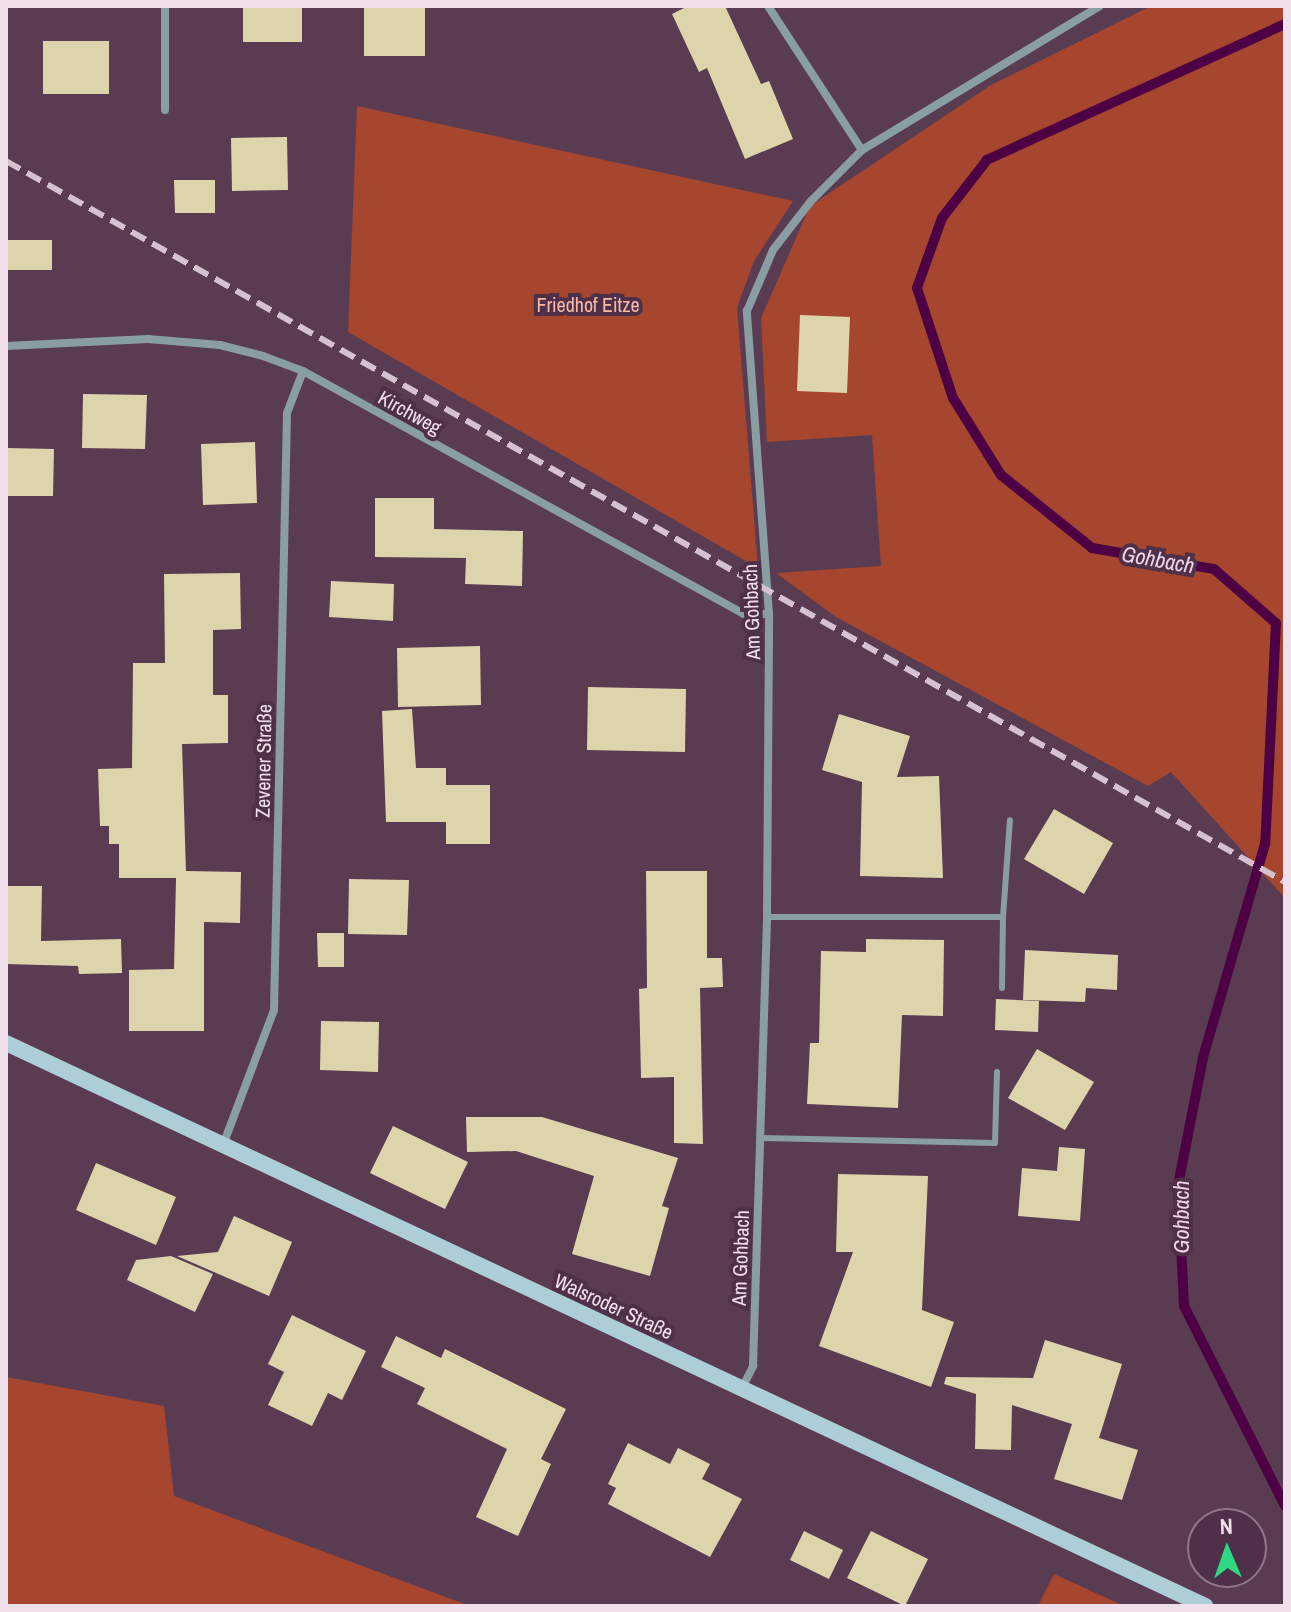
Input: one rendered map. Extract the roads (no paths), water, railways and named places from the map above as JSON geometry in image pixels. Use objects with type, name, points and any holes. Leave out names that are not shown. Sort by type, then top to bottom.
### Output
[{"type":"main road","name":"Walsroder Straße","points":[[6,1043],[1205,1606]]},
{"type":"street","points":[[165,6],[165,110]]},
{"type":"street","points":[[768,6],[862,150]]},
{"type":"street","name":"Am Gohbach","points":[[742,1388],[753,1366],[767,917],[769,614],[747,311],[773,250],[811,201],[862,150],[1100,6]]},
{"type":"street","name":"Kirchweg","points":[[6,346],[148,339],[220,345],[303,371],[744,614],[769,614]]},
{"type":"street","name":"Zevener Straße","points":[[223,1145],[274,1010],[287,413],[303,371]]},
{"type":"lane","points":[[1002,988],[1010,820]]},
{"type":"lane","points":[[767,917],[1003,917]]},
{"type":"lane","points":[[760,1138],[995,1143],[997,1072]]},
{"type":"waterway","name":"Gohbach","points":[[1285,24],[987,160],[942,218],[917,288],[953,398],[1001,475],[1092,548],[1214,569],[1276,623],[1265,844],[1203,1058],[1178,1186],[1184,1306],[1285,1506]]},
{"type":"railway","points":[[6,161],[1285,882]]},
{"type":"park label","name":"Friedhof Eitze","points":[[588,304]]}]
